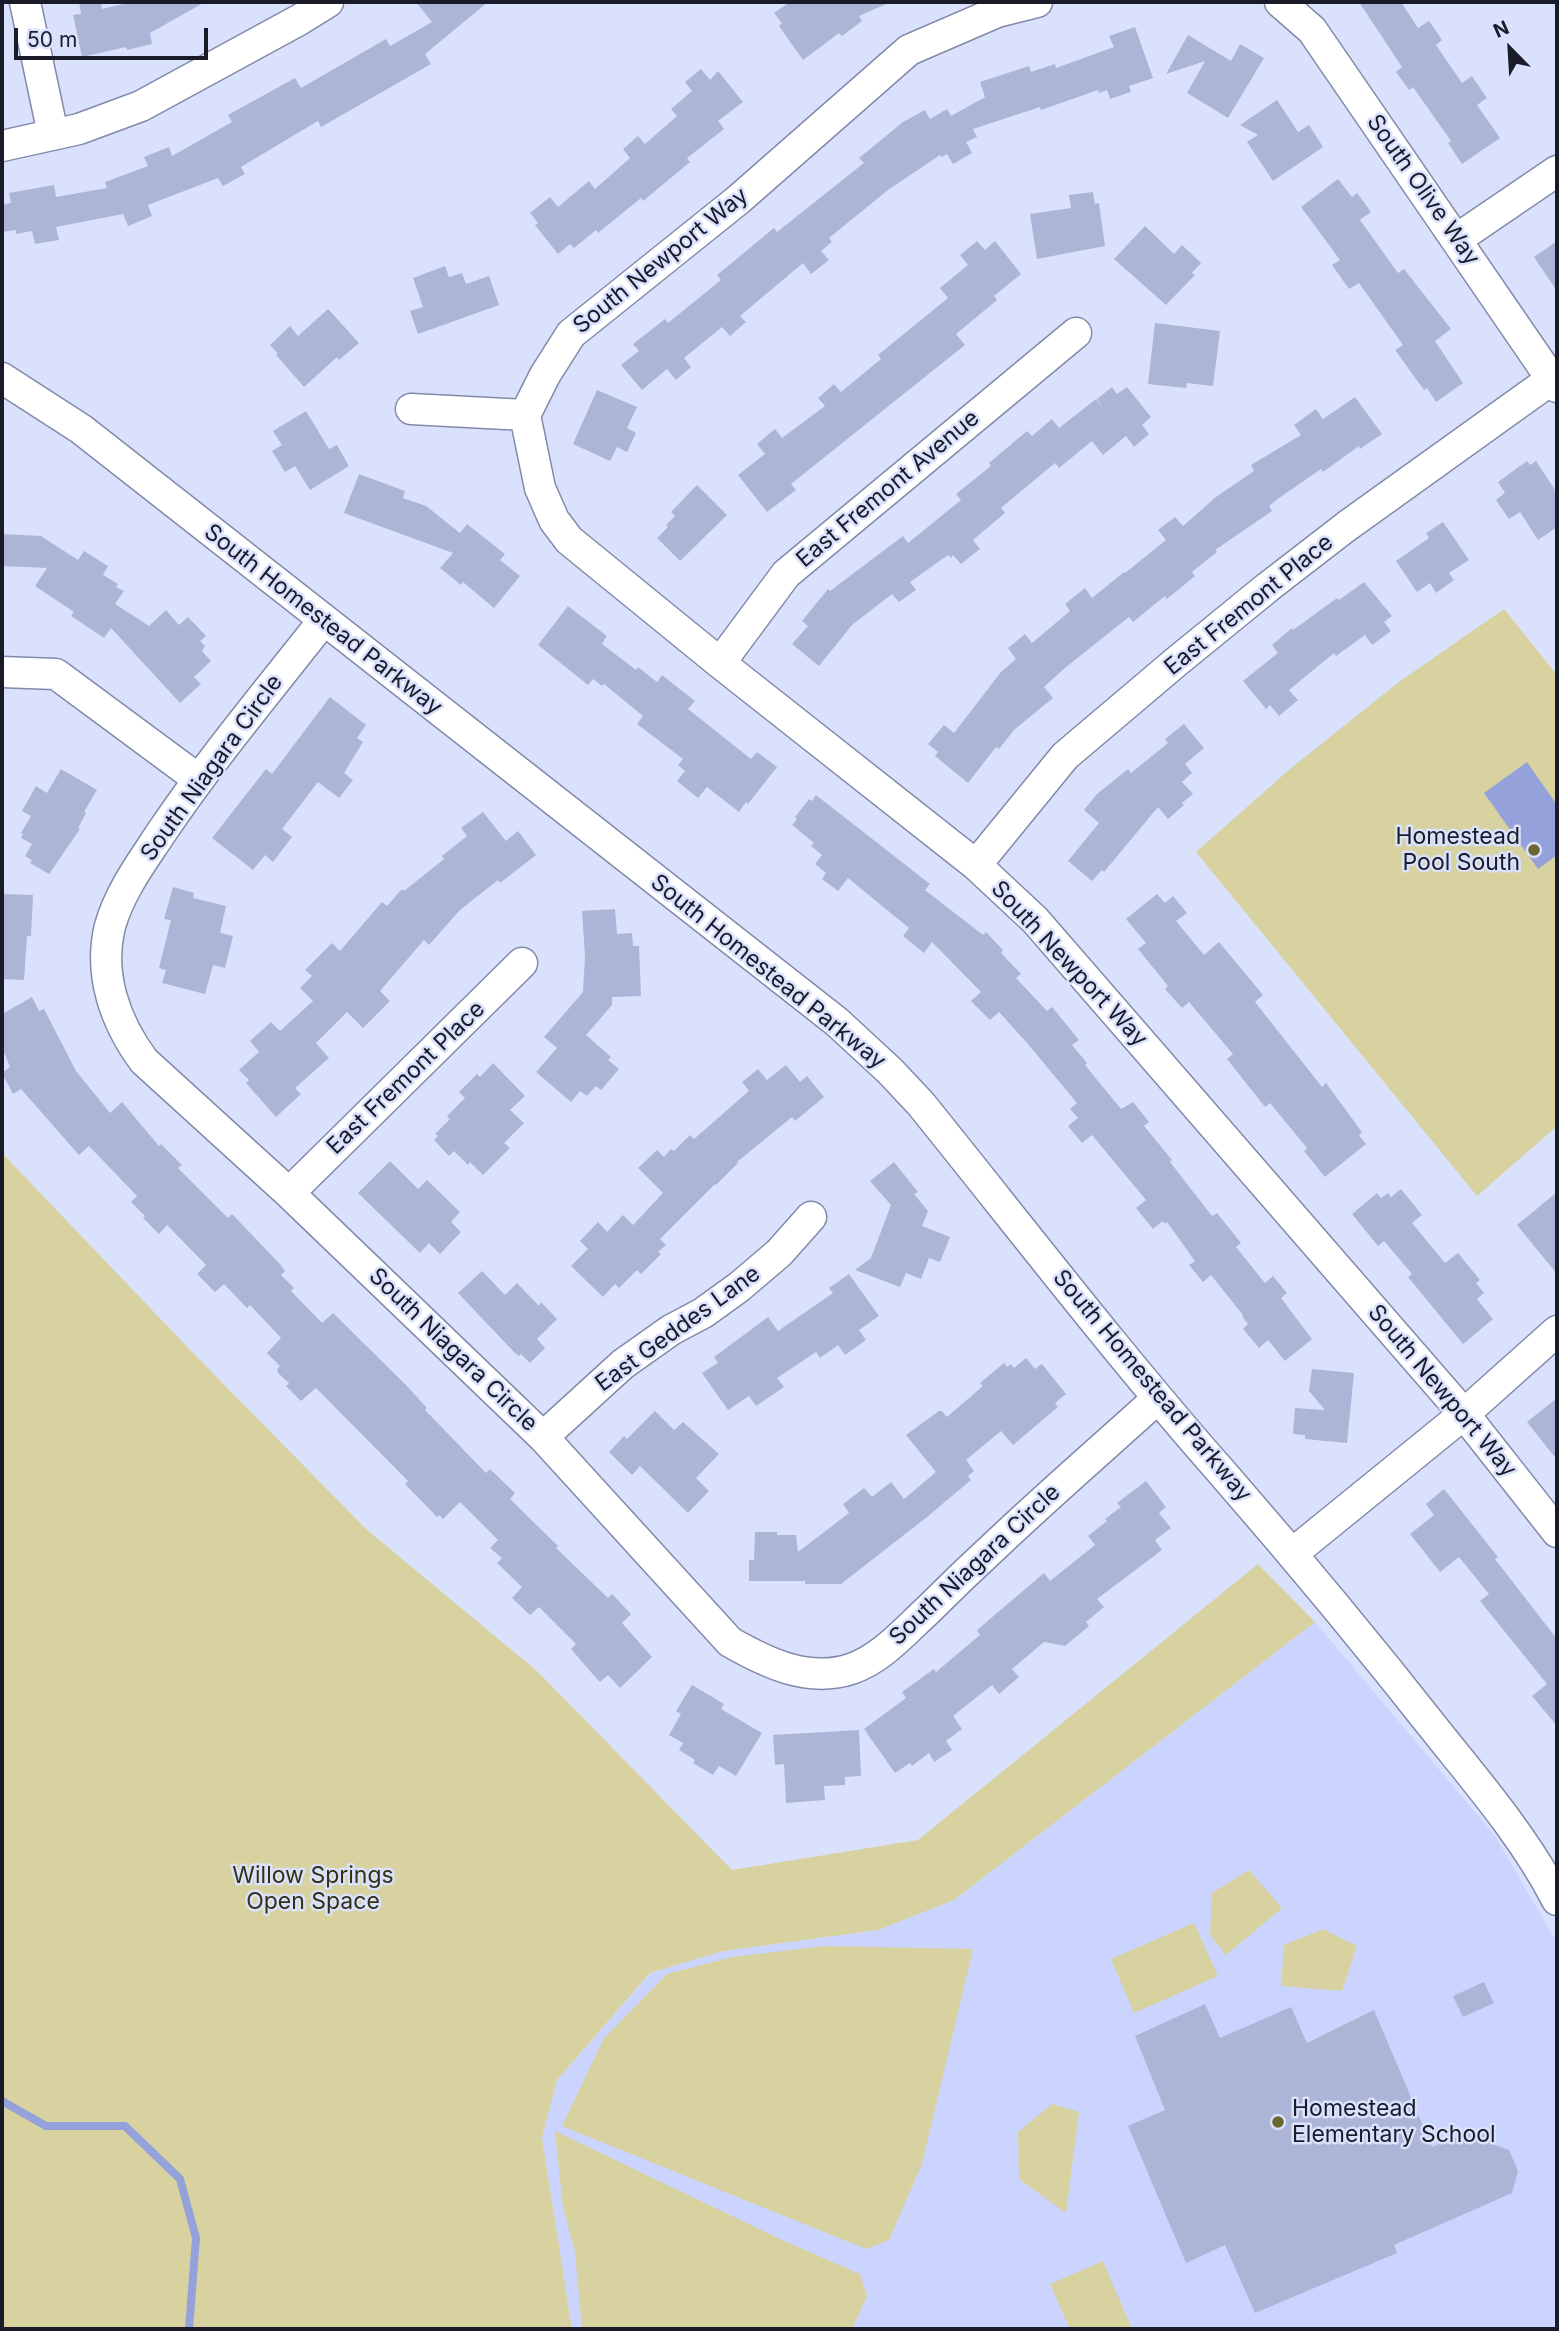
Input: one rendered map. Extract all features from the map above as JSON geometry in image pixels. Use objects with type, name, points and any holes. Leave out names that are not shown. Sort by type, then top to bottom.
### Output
[{"type":"street","points":[[25,2],[53,134]]},
{"type":"street","points":[[2,146],[79,129],[141,106],[328,2]]},
{"type":"street","name":"South Newport Way","points":[[1037,2],[997,12],[909,51],[738,200],[571,334],[545,375],[525,415],[540,488],[554,520],[569,540],[720,663],[976,864],[1035,920],[1464,1414],[1557,1532]]},
{"type":"street","name":"South Olive Way","points":[[1280,2],[1312,30],[1554,383]]},
{"type":"street","points":[[1457,239],[1557,172]]},
{"type":"street","name":"East Fremont Avenue","points":[[720,663],[786,575],[1076,333]]},
{"type":"street","name":"South Homestead Parkway","points":[[2,378],[81,429],[868,1049],[920,1104],[1158,1398],[1293,1553],[1476,1781],[1531,1856],[1557,1900]]},
{"type":"street","name":"East Fremont Place","points":[[976,864],[1065,756],[1156,679],[1337,534],[1554,383]]},
{"type":"street","points":[[411,409],[525,415]]},
{"type":"street","name":"South Niagara Circle","points":[[323,621],[198,779],[133,875],[118,903],[107,949],[107,975],[114,1009],[130,1041],[144,1060],[289,1193],[543,1437],[730,1642],[758,1658],[793,1671],[821,1674],[850,1669],[867,1661],[891,1645],[1001,1540],[1158,1398]]},
{"type":"street","points":[[2,672],[56,674],[198,779]]},
{"type":"street","name":"East Fremont Place","points":[[289,1193],[522,964]]},
{"type":"street","name":"East Geddes Lane","points":[[543,1437],[623,1364],[740,1287],[779,1253],[811,1217]]},
{"type":"street","points":[[1293,1553],[1464,1414],[1557,1331]]},
{"type":"shaded area","points":[[1527,762],[1557,805],[1557,855],[1538,869],[1484,793]]},
{"type":"shaded area","points":[[1315,1622],[1495,1836],[1557,1943],[1557,2329],[572,2329],[542,2138],[557,2080],[651,1973],[723,1951],[878,1930],[954,1900]]},
{"type":"green space","points":[[1504,609],[1557,675],[1557,1126],[1477,1196],[1196,852],[1290,769],[1399,682]]},
{"type":"green space","name":"Willow Springs Open Space","points":[[2,1153],[366,1529],[537,1671],[732,1870],[918,1840],[1258,1564],[1315,1622],[954,1900],[878,1930],[723,1951],[650,1973],[557,2080],[542,2138],[572,2329],[2,2329]]},
{"type":"green space","points":[[1249,1870],[1282,1908],[1226,1955],[1210,1935],[1212,1893]]},
{"type":"green space","points":[[1194,1923],[1218,1976],[1134,2013],[1111,1959]]},
{"type":"green space","points":[[1323,1929],[1357,1946],[1342,1991],[1281,1986],[1284,1945]]},
{"type":"green space","points":[[824,1946],[973,1949],[922,2164],[889,2240],[866,2249],[562,2126],[604,2038],[667,1974],[732,1957]]},
{"type":"green space","points":[[1052,2104],[1079,2112],[1066,2213],[1019,2179],[1018,2132]]},
{"type":"green space","points":[[555,2131],[782,2240],[860,2274],[867,2296],[852,2329],[582,2329],[575,2252],[563,2208]]},
{"type":"green space","points":[[1103,2261],[1132,2329],[1070,2329],[1050,2284]]},
{"type":"building","points":[[79,2],[101,2],[102,9],[132,2],[205,2],[150,33],[152,44],[82,57],[73,15],[81,14]]},
{"type":"building","points":[[416,2],[488,2],[425,54],[431,64],[321,127],[318,121],[241,167],[245,174],[223,186],[218,178],[148,205],[152,216],[128,226],[123,214],[56,227],[59,240],[35,244],[32,231],[16,234],[16,230],[2,232],[2,205],[11,203],[9,193],[54,185],[56,197],[107,188],[105,182],[148,166],[144,157],[169,147],[172,156],[232,122],[228,115],[295,78],[301,88],[386,39],[390,46],[432,22]]},
{"type":"building","points":[[790,2],[891,2],[859,16],[862,21],[842,36],[839,33],[803,60],[779,26],[782,23],[774,13]]},
{"type":"building","points":[[1359,2],[1401,2],[1418,28],[1429,21],[1442,40],[1436,45],[1462,83],[1472,76],[1487,98],[1477,105],[1500,138],[1462,164],[1448,143],[1451,141],[1413,87],[1409,90],[1396,72],[1402,67]]},
{"type":"building","points":[[1135,27],[1153,78],[1129,86],[1131,92],[1110,99],[1107,90],[1099,93],[1098,90],[1041,110],[1040,107],[973,129],[977,137],[966,142],[972,153],[953,164],[947,154],[942,157],[940,155],[888,190],[829,238],[832,242],[821,251],[829,260],[811,274],[803,263],[740,316],[746,322],[730,336],[722,327],[684,358],[691,367],[676,380],[667,369],[642,390],[621,365],[639,351],[633,344],[665,319],[668,323],[721,280],[717,275],[774,228],[777,232],[864,163],[859,158],[903,122],[925,110],[930,119],[947,109],[951,116],[985,97],[980,82],[1029,66],[1031,72],[1055,64],[1056,68],[1114,47],[1109,36]]},
{"type":"building","points":[[1188,35],[1231,61],[1240,44],[1264,58],[1228,118],[1187,93],[1205,61],[1166,74]]},
{"type":"building","points":[[701,69],[710,80],[718,71],[743,102],[718,121],[724,129],[687,158],[690,162],[643,201],[641,198],[598,233],[596,230],[574,248],[570,244],[558,254],[535,225],[538,223],[530,213],[550,197],[558,207],[589,181],[595,189],[630,158],[623,149],[638,136],[645,144],[677,116],[671,109],[692,91],[685,82]]},
{"type":"building","points":[[1277,100],[1298,132],[1309,125],[1323,147],[1273,181],[1247,142],[1258,135],[1240,125]]},
{"type":"building","points":[[1338,179],[1352,197],[1357,193],[1371,212],[1360,220],[1398,273],[1404,269],[1451,329],[1435,341],[1463,383],[1436,402],[1395,350],[1403,345],[1359,283],[1349,289],[1332,265],[1340,260],[1301,207]]},
{"type":"building","points":[[1093,192],[1095,204],[1099,203],[1105,246],[1037,259],[1030,214],[1071,208],[1069,195]]},
{"type":"building","points":[[1145,226],[1174,254],[1182,245],[1201,263],[1192,273],[1195,275],[1166,305],[1114,259]]},
{"type":"building","points":[[977,241],[985,250],[995,241],[1021,274],[994,296],[997,300],[956,334],[965,345],[791,484],[796,490],[767,512],[738,475],[765,454],[757,444],[775,429],[782,438],[825,406],[818,398],[834,384],[841,392],[881,359],[878,355],[948,298],[940,288],[968,265],[960,255]]},
{"type":"building","points":[[1557,241],[1557,291],[1534,257]]},
{"type":"building","points":[[445,266],[449,277],[462,273],[466,284],[489,276],[499,305],[418,334],[410,311],[423,307],[413,278]]},
{"type":"building","points":[[328,309],[359,343],[339,360],[337,357],[304,387],[270,345],[290,326],[298,336]]},
{"type":"building","points":[[1155,323],[1220,331],[1213,386],[1187,383],[1186,388],[1148,384]]},
{"type":"building","points":[[1112,387],[1117,394],[1127,387],[1151,417],[1142,425],[1149,434],[1134,447],[1126,436],[1103,455],[1092,441],[1059,468],[1055,463],[1001,508],[1005,513],[973,540],[980,549],[961,564],[953,555],[951,558],[948,555],[910,582],[916,590],[899,602],[892,594],[852,625],[819,666],[792,644],[808,626],[802,621],[828,589],[830,591],[903,536],[908,543],[961,500],[956,494],[991,466],[989,463],[1027,431],[1032,436],[1052,419],[1059,428],[1096,399],[1102,407],[1097,399]]},
{"type":"building","points":[[597,390],[637,407],[627,428],[636,433],[627,452],[617,447],[610,461],[573,444]]},
{"type":"building","points":[[1355,397],[1382,434],[1360,449],[1359,446],[1323,472],[1321,469],[1279,498],[1269,506],[1272,511],[1215,550],[1217,552],[1192,572],[1195,576],[1167,599],[1165,596],[1133,622],[1129,617],[1066,667],[1044,687],[1053,698],[1014,730],[999,749],[996,747],[968,783],[935,756],[938,752],[928,744],[944,725],[954,733],[1001,672],[1016,659],[1008,648],[1025,634],[1032,643],[1070,611],[1065,604],[1085,588],[1092,598],[1125,573],[1166,540],[1158,530],[1175,517],[1183,526],[1216,497],[1254,471],[1251,465],[1301,435],[1294,425],[1316,409],[1323,419]]},
{"type":"building","points":[[306,411],[329,449],[337,445],[349,466],[310,490],[295,466],[285,472],[272,451],[282,445],[273,431]]},
{"type":"building","points":[[1527,461],[1530,465],[1536,461],[1557,493],[1557,527],[1538,540],[1520,512],[1509,519],[1496,500],[1505,493],[1498,482]]},
{"type":"building","points":[[359,474],[405,491],[403,498],[426,506],[460,533],[467,524],[505,554],[500,560],[520,576],[494,608],[463,582],[461,585],[440,568],[453,553],[344,513]]},
{"type":"building","points":[[697,485],[727,515],[680,561],[657,538],[675,516],[671,512]]},
{"type":"building","points":[[1443,522],[1469,560],[1449,573],[1454,580],[1436,593],[1430,583],[1417,592],[1396,561],[1429,538],[1426,533]]},
{"type":"building","points":[[2,534],[41,536],[78,560],[84,551],[108,566],[103,575],[124,591],[115,604],[149,626],[166,610],[179,625],[188,617],[206,636],[200,641],[205,646],[202,651],[211,661],[194,677],[201,684],[180,703],[111,628],[104,638],[71,616],[74,612],[35,586],[47,568],[2,566]]},
{"type":"building","points":[[1364,582],[1392,616],[1384,622],[1391,631],[1372,645],[1365,635],[1336,656],[1334,653],[1289,690],[1298,700],[1279,716],[1270,705],[1266,709],[1243,681],[1278,653],[1272,645],[1292,628],[1293,630]]},
{"type":"building","points":[[568,606],[607,636],[602,644],[636,670],[638,667],[657,682],[662,675],[695,701],[688,709],[751,759],[757,752],[777,767],[739,812],[707,787],[698,798],[677,781],[685,771],[678,765],[683,759],[637,724],[643,716],[604,684],[602,686],[593,679],[588,685],[538,645]]},
{"type":"building","points":[[330,697],[366,725],[357,738],[363,742],[344,773],[353,780],[339,798],[318,782],[282,829],[292,837],[273,862],[265,855],[253,870],[212,838],[266,769],[272,774]]},
{"type":"building","points":[[1184,724],[1204,748],[1185,764],[1192,773],[1182,782],[1193,794],[1168,819],[1158,807],[1104,872],[1102,870],[1092,881],[1068,861],[1099,823],[1084,810],[1097,794],[1128,769],[1131,773],[1168,743],[1165,739]]},
{"type":"building","points":[[61,769],[97,790],[84,812],[86,813],[78,828],[80,829],[49,874],[30,863],[32,860],[25,856],[32,844],[21,838],[21,833],[31,816],[22,811],[36,786],[47,793]]},
{"type":"building","points":[[816,795],[930,884],[925,890],[983,935],[986,932],[1003,950],[1001,953],[1021,974],[1016,978],[1047,1011],[1052,1007],[1079,1040],[1072,1045],[1121,1109],[1133,1102],[1149,1122],[1144,1126],[1212,1216],[1217,1213],[1241,1243],[1236,1247],[1265,1283],[1273,1276],[1287,1293],[1281,1298],[1312,1339],[1285,1361],[1268,1340],[1259,1348],[1243,1329],[1248,1324],[1243,1315],[1211,1275],[1203,1282],[1189,1265],[1195,1261],[1167,1222],[1165,1224],[1163,1221],[1153,1229],[1136,1208],[1146,1200],[1092,1135],[1082,1143],[1068,1126],[1078,1118],[1070,1109],[1077,1103],[999,1012],[990,1020],[971,1001],[981,992],[932,942],[924,953],[903,936],[909,928],[848,878],[838,891],[822,879],[826,873],[815,864],[822,855],[811,846],[814,843],[792,825],[809,799],[812,801]]},
{"type":"building","points":[[483,812],[506,841],[518,831],[536,855],[460,910],[429,945],[424,940],[380,991],[390,1001],[363,1028],[347,1012],[316,1043],[329,1058],[295,1088],[301,1094],[276,1117],[246,1083],[249,1080],[239,1070],[259,1052],[250,1041],[271,1022],[280,1031],[313,1001],[300,988],[312,976],[305,970],[332,943],[340,951],[382,902],[387,906],[402,889],[404,891],[444,859],[442,856],[467,836],[461,828]]},
{"type":"building","points":[[173,887],[194,893],[193,898],[226,906],[220,933],[233,936],[225,968],[213,965],[205,994],[162,983],[166,970],[159,968],[171,920],[164,919]]},
{"type":"building","points":[[3,894],[33,895],[31,936],[27,936],[24,980],[2,979]]},
{"type":"building","points":[[1157,894],[1165,903],[1173,896],[1187,913],[1176,921],[1204,955],[1219,942],[1263,995],[1255,1002],[1322,1087],[1326,1083],[1362,1132],[1359,1135],[1366,1144],[1325,1177],[1304,1151],[1307,1148],[1270,1103],[1265,1107],[1227,1059],[1233,1054],[1189,1002],[1182,1008],[1165,989],[1168,986],[1138,949],[1146,943],[1126,919]]},
{"type":"building","points":[[615,909],[617,934],[632,933],[633,946],[639,946],[641,996],[612,997],[612,1005],[586,1035],[611,1057],[608,1060],[619,1069],[601,1090],[596,1086],[587,1096],[580,1091],[571,1102],[536,1072],[557,1048],[544,1037],[583,992],[585,956],[582,911]]},
{"type":"building","points":[[32,997],[39,1011],[44,1009],[76,1071],[110,1113],[122,1102],[159,1146],[161,1144],[182,1165],[178,1168],[228,1218],[232,1214],[279,1263],[285,1271],[281,1275],[294,1288],[291,1291],[322,1323],[333,1313],[406,1385],[427,1408],[425,1410],[486,1473],[490,1469],[515,1493],[510,1499],[558,1546],[556,1548],[608,1598],[612,1594],[631,1614],[622,1623],[652,1657],[620,1688],[608,1675],[600,1682],[571,1649],[576,1644],[539,1607],[530,1615],[512,1598],[522,1587],[497,1563],[502,1558],[490,1548],[498,1540],[460,1502],[443,1519],[439,1515],[437,1517],[405,1484],[408,1481],[316,1388],[301,1401],[286,1386],[289,1383],[278,1373],[280,1366],[267,1353],[281,1338],[250,1305],[247,1308],[224,1284],[215,1292],[197,1274],[206,1265],[167,1225],[159,1234],[143,1218],[145,1216],[131,1202],[137,1196],[89,1146],[79,1155],[21,1089],[13,1094],[2,1073],[10,1067],[2,1047],[2,1014]]},
{"type":"building","points":[[493,1063],[525,1096],[510,1110],[524,1123],[504,1143],[510,1148],[483,1175],[454,1151],[449,1156],[434,1140],[438,1136],[435,1134],[450,1119],[447,1116],[465,1098],[459,1092],[477,1074],[480,1077]]},
{"type":"building","points":[[786,1065],[800,1082],[807,1076],[824,1097],[795,1121],[792,1117],[737,1162],[660,1239],[666,1245],[658,1252],[661,1254],[641,1274],[637,1270],[619,1288],[615,1284],[603,1297],[571,1266],[588,1249],[580,1241],[598,1222],[607,1232],[623,1215],[633,1225],[663,1193],[638,1168],[657,1150],[664,1157],[690,1135],[694,1139],[749,1091],[742,1082],[758,1069],[767,1080]]},
{"type":"building","points":[[390,1161],[418,1189],[427,1180],[460,1212],[451,1222],[461,1232],[440,1254],[429,1243],[420,1253],[358,1193]]},
{"type":"building","points":[[894,1162],[918,1192],[914,1194],[928,1211],[922,1226],[950,1237],[940,1262],[929,1258],[921,1279],[906,1273],[900,1287],[855,1270],[871,1258],[891,1205],[870,1181]]},
{"type":"building","points":[[1401,1189],[1422,1215],[1412,1223],[1445,1263],[1458,1253],[1480,1280],[1476,1283],[1484,1293],[1477,1299],[1493,1319],[1463,1344],[1408,1277],[1412,1274],[1384,1241],[1378,1246],[1352,1214],[1377,1193],[1381,1198],[1388,1193],[1391,1197]]},
{"type":"building","points":[[1557,1192],[1557,1274],[1517,1225]]},
{"type":"building","points":[[482,1271],[505,1295],[517,1283],[539,1306],[541,1302],[557,1319],[537,1339],[545,1348],[530,1363],[521,1354],[519,1356],[514,1352],[458,1293]]},
{"type":"building","points":[[849,1274],[879,1316],[859,1330],[866,1340],[845,1355],[838,1345],[820,1358],[816,1352],[777,1378],[784,1387],[756,1406],[749,1396],[728,1410],[702,1373],[718,1363],[714,1357],[768,1317],[778,1331],[833,1293],[829,1288]]},
{"type":"building","points":[[1026,1358],[1035,1369],[1042,1364],[1066,1394],[1055,1403],[1058,1407],[1013,1445],[1001,1431],[966,1460],[974,1471],[968,1476],[971,1480],[927,1517],[841,1584],[749,1581],[749,1560],[754,1560],[755,1532],[796,1535],[798,1552],[849,1513],[843,1504],[864,1488],[872,1497],[891,1482],[904,1499],[936,1472],[906,1435],[939,1411],[947,1417],[983,1386],[980,1383],[1004,1363],[1007,1367],[1011,1364],[1014,1368]]},
{"type":"building","points":[[1312,1369],[1354,1373],[1347,1443],[1305,1439],[1305,1435],[1293,1434],[1295,1408],[1325,1410],[1309,1391]]},
{"type":"building","points":[[1557,1398],[1557,1460],[1527,1422]]},
{"type":"building","points":[[655,1411],[674,1430],[683,1422],[719,1454],[696,1478],[709,1491],[688,1513],[640,1466],[632,1475],[609,1452],[624,1436],[627,1439]]},
{"type":"building","points":[[1146,1481],[1166,1507],[1159,1513],[1171,1528],[1155,1540],[1162,1550],[1097,1599],[1104,1607],[1086,1622],[1089,1626],[1065,1646],[1044,1642],[1012,1669],[1019,1677],[999,1694],[992,1685],[953,1716],[962,1729],[946,1741],[952,1750],[934,1762],[929,1753],[912,1766],[910,1763],[895,1773],[864,1729],[906,1698],[902,1692],[934,1669],[936,1672],[980,1635],[977,1630],[1044,1573],[1050,1581],[1095,1545],[1088,1536],[1121,1507],[1117,1503]]},
{"type":"building","points":[[1444,1489],[1498,1557],[1495,1559],[1557,1639],[1557,1726],[1532,1696],[1547,1684],[1480,1601],[1489,1594],[1459,1557],[1440,1572],[1410,1534],[1434,1515],[1426,1504]]},
{"type":"building","points":[[692,1685],[724,1704],[721,1709],[762,1733],[736,1776],[719,1766],[713,1775],[693,1763],[695,1760],[679,1750],[683,1743],[669,1735],[681,1714],[676,1711]]},
{"type":"building","points":[[859,1730],[861,1776],[845,1777],[845,1785],[824,1786],[825,1800],[786,1803],[784,1764],[775,1765],[773,1735]]},
{"type":"building","points":[[1484,1982],[1494,2003],[1463,2017],[1453,1996]]},
{"type":"building","points":[[1205,2004],[1220,2038],[1291,2007],[1307,2043],[1374,2010],[1432,2147],[1483,2127],[1490,2143],[1509,2150],[1518,2171],[1512,2193],[1394,2245],[1397,2253],[1255,2313],[1225,2245],[1186,2263],[1128,2126],[1165,2110],[1135,2036]]},
{"type":"waterway","points":[[2,2101],[46,2126],[125,2126],[180,2179],[196,2238],[189,2329]]},
{"type":"place","name":"Homestead Pool South","points":[[1534,850]]},
{"type":"place","name":"Homestead Elementary School","points":[[1278,2122]]}]
